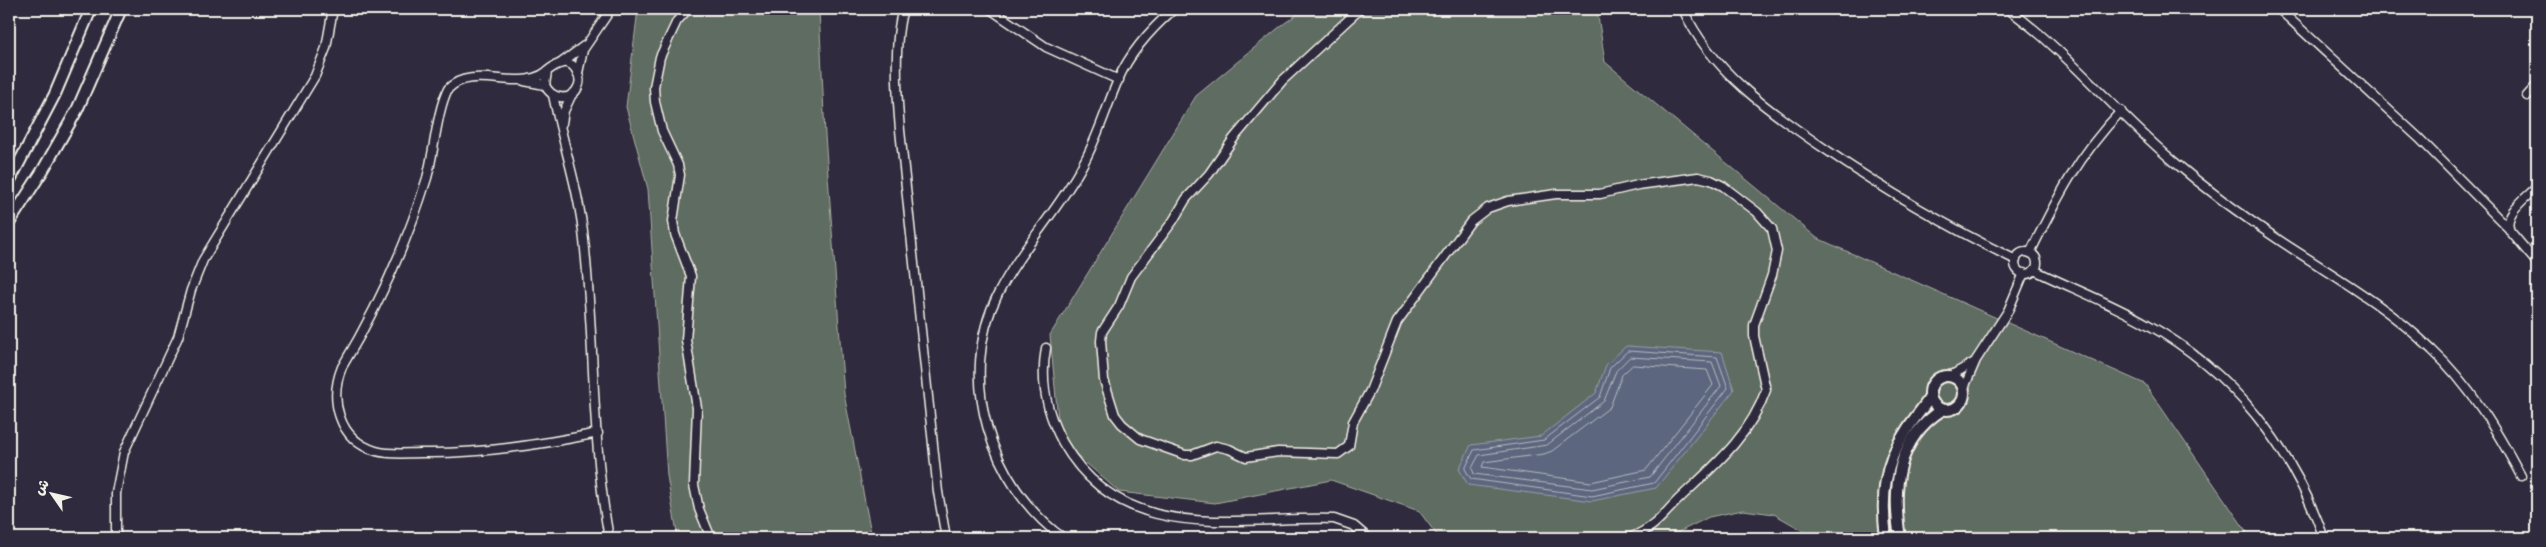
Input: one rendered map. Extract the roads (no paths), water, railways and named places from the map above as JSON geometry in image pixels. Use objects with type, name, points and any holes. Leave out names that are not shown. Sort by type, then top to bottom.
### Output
[{"type":"street","points":[[9,182],[51,102],[91,9]]},
{"type":"street","points":[[116,538],[116,493],[122,459],[178,337],[196,275],[218,231],[315,76],[326,48],[333,9]]},
{"type":"street","points":[[561,127],[564,111],[579,83],[579,62],[586,46],[612,9]]},
{"type":"street","points":[[688,9],[678,21],[660,57],[654,87],[655,102],[662,131],[680,175],[673,220],[675,234],[691,276],[686,325],[688,355],[697,408],[694,485],[699,508],[711,538]]},
{"type":"street","points":[[899,9],[901,18]]},
{"type":"street","points":[[904,9],[901,18],[897,71],[899,120],[938,492],[946,538]]},
{"type":"street","points":[[990,9],[1003,12],[1046,47],[1118,80]]},
{"type":"street","points":[[1063,538],[1046,524],[1023,500],[998,457],[987,425],[982,401],[980,376],[983,342],[998,294],[1074,182],[1102,125],[1118,80],[1142,41],[1174,9]]},
{"type":"street","points":[[1360,9],[1273,90],[1234,138],[1210,174],[1186,199],[1173,221],[1127,284],[1119,306],[1106,324],[1101,341],[1104,380],[1115,414],[1122,424],[1140,439],[1185,455],[1192,456],[1216,446],[1229,449],[1246,457],[1278,452],[1338,454],[1349,446],[1353,422],[1370,391],[1397,322],[1470,221],[1488,208],[1508,201],[1556,194],[1600,194],[1638,185],[1685,178],[1698,177],[1711,180],[1757,212],[1772,229],[1775,240],[1775,264],[1754,325],[1754,336],[1766,390],[1736,445],[1675,502],[1657,524],[1630,538]]},
{"type":"street","points":[[1683,9],[1696,32],[1720,65],[1765,107],[1886,189],[1970,238],[2016,260]]},
{"type":"street","points":[[2008,9],[2074,63],[2173,161],[2225,202],[2358,290],[2433,350],[2470,392],[2488,417],[2521,476]]},
{"type":"street","points":[[2279,9],[2419,138],[2508,228],[2537,263]]},
{"type":"street","points":[[9,222],[48,162],[77,110],[119,11]]},
{"type":"street","points":[[522,80],[546,72],[552,66],[561,63],[586,46]]},
{"type":"street","points":[[561,63],[571,65],[578,74]]},
{"type":"street","points":[[545,85],[546,72]]},
{"type":"street","points":[[598,433],[516,448],[475,452],[384,452],[365,446],[356,440],[343,425],[337,408],[335,390],[338,378],[385,290],[411,226],[428,176],[448,89],[456,82],[467,78],[522,80],[545,85],[553,95],[573,173],[583,225],[598,433],[602,492],[609,538]]},
{"type":"street","points":[[2527,96],[2537,85]]},
{"type":"street","points":[[553,95],[564,98],[572,94]]},
{"type":"street","points":[[2030,253],[2074,168],[2096,138],[2121,111]]},
{"type":"street","points":[[2508,228],[2507,221],[2510,214],[2537,187]]},
{"type":"street","points":[[2034,270],[2037,261],[2030,253],[2021,253],[2016,260],[2018,270],[2024,273],[2034,270],[2146,323],[2190,352],[2228,383],[2245,400],[2275,439],[2308,500],[2324,538]]},
{"type":"street","points":[[1930,396],[1935,406],[1942,410],[1951,410],[1959,406],[1964,397],[1964,388],[1976,360],[2008,311],[2024,273]]},
{"type":"street","points":[[1046,348],[1043,382],[1055,427],[1075,462],[1092,481],[1111,496],[1150,514],[1191,522],[1334,519],[1354,526],[1368,538]]},
{"type":"street","points":[[1886,538],[1882,499],[1890,462],[1900,440],[1930,396],[1931,385],[1936,380],[1950,376],[1976,360]]},
{"type":"street","points":[[1950,376],[1957,379],[1964,388]]},
{"type":"street","points":[[1900,538],[1895,491],[1902,460],[1920,427],[1942,410]]},
{"type":"water","points":[[1626,346],[1722,352],[1734,390],[1656,488],[1592,501],[1468,485],[1459,469],[1471,445],[1541,436],[1596,393],[1606,365]]}]
